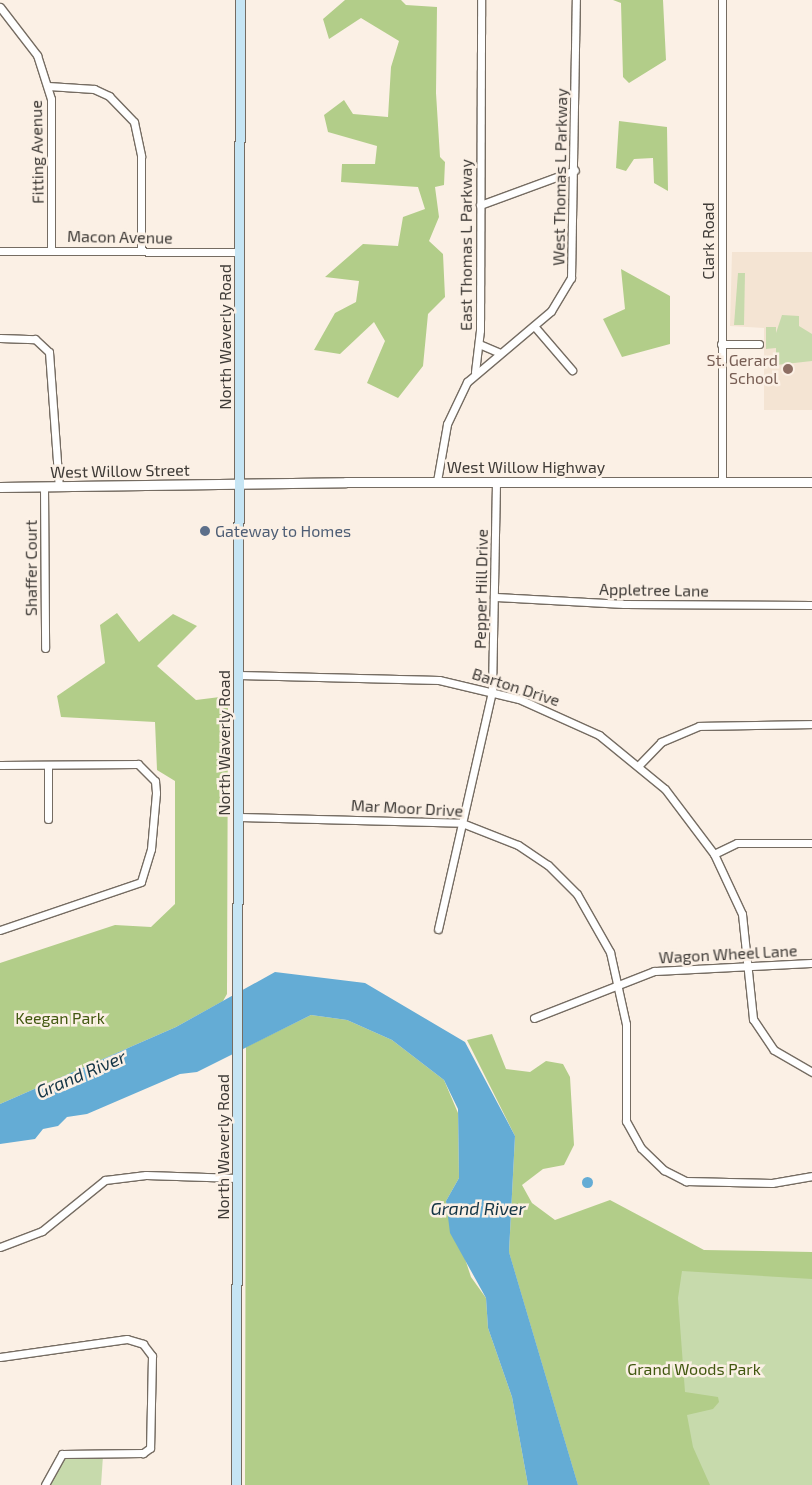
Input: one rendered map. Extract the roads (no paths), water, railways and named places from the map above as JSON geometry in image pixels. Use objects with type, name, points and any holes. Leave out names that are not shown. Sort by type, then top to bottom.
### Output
[{"type":"main road","name":"North Waverly Road","points":[[236,1485],[240,817],[240,0]]},
{"type":"street","name":"East Thomas L Parkway","points":[[437,482],[447,424],[475,372],[479,344],[481,0]]},
{"type":"street","name":"West Thomas L Parkway","points":[[475,372],[535,327],[558,304],[572,278],[576,0]]},
{"type":"street","name":"Clark Road","points":[[722,0],[722,482]]},
{"type":"street","name":"Fitting Avenue","points":[[0,7],[26,35],[48,86],[52,250]]},
{"type":"street","points":[[48,86],[94,89],[110,96],[134,122],[141,156],[140,251]]},
{"type":"street","points":[[480,205],[575,170]]},
{"type":"street","name":"Macon Avenue","points":[[0,250],[240,252]]},
{"type":"street","points":[[535,327],[572,370]]},
{"type":"street","points":[[0,338],[42,342],[49,352],[49,398],[58,429],[58,487]]},
{"type":"street","points":[[479,344],[500,353]]},
{"type":"street","points":[[721,344],[759,344]]},
{"type":"street","name":"Pepper Hill Drive","points":[[438,929],[492,692],[496,597],[496,482]]},
{"type":"street","name":"West Willow Highway","points":[[240,484],[812,482]]},
{"type":"street","name":"West Willow Street","points":[[0,487],[240,484]]},
{"type":"street","name":"Shaffer Court","points":[[44,487],[45,648]]},
{"type":"street","name":"Appletree Lane","points":[[496,597],[624,604],[812,605]]},
{"type":"street","name":"Barton Drive","points":[[239,675],[417,678],[492,692],[558,714],[599,735],[639,765],[680,806],[714,854],[742,914],[749,1005],[759,1032],[780,1055],[812,1072]]},
{"type":"street","points":[[639,765],[661,742],[686,729],[713,724],[812,724]]},
{"type":"street","points":[[0,765],[138,764],[155,781],[156,793],[151,850],[141,882],[0,930]]},
{"type":"street","points":[[48,765],[48,819]]},
{"type":"street","name":"Mar Moor Drive","points":[[240,817],[462,822],[518,845],[568,883],[595,920],[619,982],[626,1024],[626,1121],[634,1139],[653,1161],[678,1178],[707,1184],[772,1183],[812,1176]]},
{"type":"street","points":[[714,854],[737,843],[812,843]]},
{"type":"street","name":"Wagon Wheel Lane","points":[[534,1018],[619,982],[668,969],[747,963],[812,963]]},
{"type":"street","points":[[0,1247],[42,1232],[105,1180],[146,1175],[237,1178]]},
{"type":"street","points":[[0,1357],[114,1339],[143,1344],[152,1356],[154,1371],[152,1444],[148,1451],[62,1454],[45,1485]]},
{"type":"water","name":"Grand River","points":[[275,972],[365,983],[465,1042],[515,1136],[509,1252],[578,1485],[528,1485],[512,1397],[488,1328],[486,1298],[450,1233],[446,1201],[459,1178],[458,1109],[444,1080],[392,1040],[347,1020],[311,1015],[197,1072],[180,1074],[87,1114],[67,1117],[58,1126],[43,1129],[35,1139],[0,1144],[0,1104],[176,1027]]},
{"type":"water","points":[[587,1176],[593,1182],[587,1188],[581,1182]]},
{"type":"place","name":"St. Gerard School","points":[[788,369]]},
{"type":"place","name":"Gateway to Homes","points":[[205,531]]},
{"type":"park label","name":"Keegan Park","points":[[60,1018]]},
{"type":"park label","name":"Grand Woods Park","points":[[694,1369]]}]
